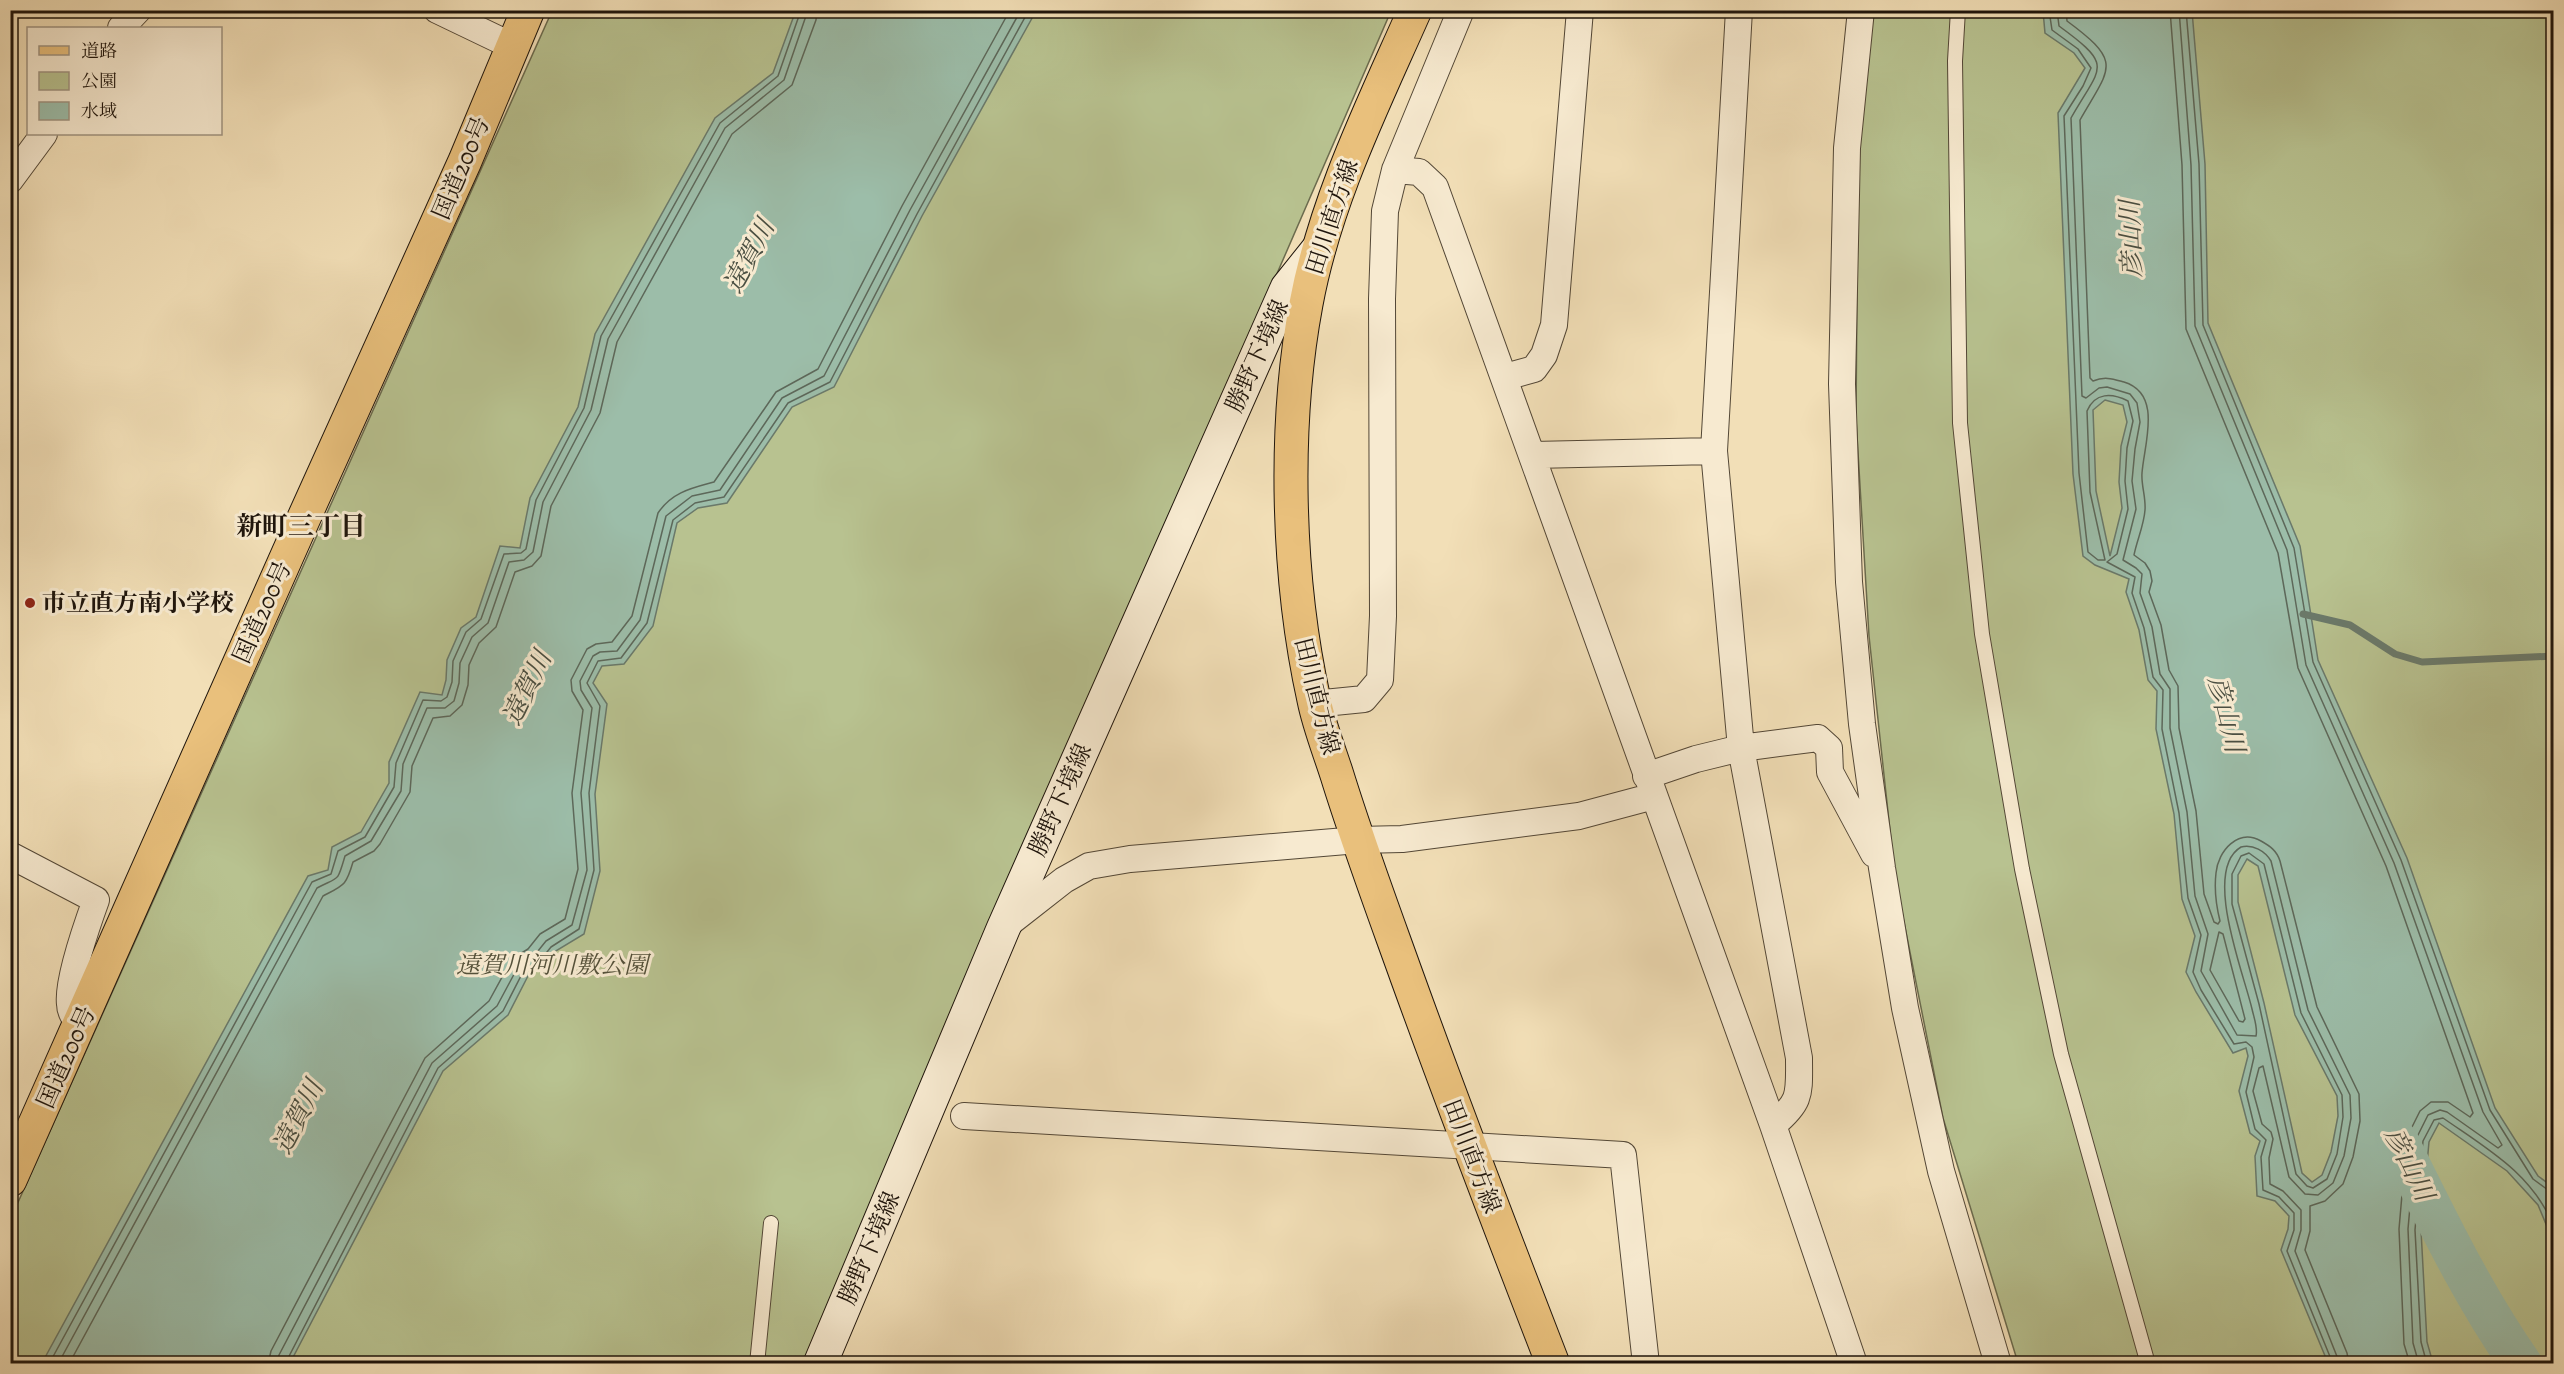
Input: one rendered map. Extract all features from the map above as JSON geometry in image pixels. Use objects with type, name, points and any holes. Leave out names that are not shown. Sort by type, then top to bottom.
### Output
[{"type":"main road","name":"国道200号","points":[[10,1180],[465,161],[528,10]]},
{"type":"main road","name":"田川直方線","points":[[1415,10],[1351,155],[1319,248],[1306,303],[1297,369],[1291,472],[1293,540],[1301,632],[1314,704],[1358,840],[1467,1144],[1553,1364]]},
{"type":"main road","name":"勝野下境線","points":[[820,1364],[1003,928],[1287,288],[1319,248]]},
{"type":"street","points":[[122,27],[138,10]]},
{"type":"street","points":[[437,10],[512,46]]},
{"type":"street","points":[[1314,704],[1364,699],[1380,680],[1383,616],[1382,299],[1385,211],[1395,170],[1461,10]]},
{"type":"street","points":[[1505,377],[1534,369],[1544,355],[1554,325],[1580,10]]},
{"type":"street","points":[[1738,10],[1714,451],[1741,748],[1799,1058],[1797,1100],[1788,1113],[1773,1125]]},
{"type":"street","points":[[1861,10],[1847,148],[1842,384],[1849,582],[1862,724],[1905,1008],[1941,1171],[1998,1364]]},
{"type":"street","points":[[10,180],[43,135]]},
{"type":"street","points":[[1395,170],[1419,172],[1435,187],[1773,1125],[1854,1364]]},
{"type":"street","points":[[1533,455],[1714,451]]},
{"type":"street","points":[[1003,928],[1064,880],[1089,866],[1130,859],[1358,840],[1402,839],[1579,816],[1650,786],[1696,759],[1741,748],[1818,738],[1829,748],[1830,772],[1882,868]]},
{"type":"street","points":[[10,855],[96,900],[85,932],[69,1004],[74,1017],[81,1024]]},
{"type":"street","points":[[964,1116],[1623,1155],[1646,1364]]},
{"type":"lane","points":[[1958,10],[1955,61],[1960,423],[1982,634],[2022,869],[2061,1054],[2148,1364]]},
{"type":"lane","points":[[757,1364],[771,1223]]},
{"type":"green space","name":"遠賀川河川敷公園","points":[[552,11],[1391,11],[804,1363],[11,1364],[11,1218]]},
{"type":"green space","points":[[1871,11],[2553,11],[2553,1363],[2018,1363],[1943,1118],[1895,877],[1869,636],[1856,419],[1858,159]]},
{"type":"water","name":"遠賀川","points":[[796,10],[1036,11],[922,216],[834,387],[792,407],[727,503],[698,508],[677,523],[653,626],[624,664],[602,666],[593,683],[607,704],[595,794],[600,871],[584,934],[554,952],[543,967],[529,974],[508,1015],[443,1071],[290,1363],[42,1363],[308,876],[328,870],[332,847],[361,832],[389,783],[389,762],[420,692],[442,695],[446,680],[447,660],[461,628],[476,617],[500,546],[520,548],[530,498],[578,407],[595,334],[715,118],[773,73]]},
{"type":"water","points":[[2043,11],[2192,11],[2205,164],[2208,323],[2300,546],[2318,660],[2407,858],[2495,1108],[2538,1176],[2553,1187],[2553,1241],[2538,1205],[2507,1171],[2439,1123],[2429,1142],[2421,1230],[2427,1342],[2433,1363],[2328,1363],[2281,1250],[2288,1229],[2289,1216],[2275,1201],[2257,1196],[2255,1156],[2260,1141],[2250,1133],[2239,1091],[2248,1056],[2246,1048],[2233,1053],[2186,972],[2195,936],[2182,899],[2174,814],[2156,729],[2157,691],[2148,680],[2139,630],[2126,592],[2129,579],[2095,565],[2083,556],[2073,474],[2058,113],[2085,68],[2074,53],[2045,33]],"holes":[[[2105,400],[2123,405],[2127,422],[2121,446],[2119,482],[2122,508],[2110,556],[2096,491],[2093,410]],[[2247,859],[2258,866],[2295,1015],[2337,1096],[2338,1116],[2331,1152],[2322,1175],[2312,1182],[2302,1173],[2264,1003],[2238,902],[2238,875]]]},
{"type":"waterway","points":[[2303,614],[2350,625],[2395,654],[2422,662],[2554,656]]},
{"type":"waterway","name":"彦山川","points":[[2398,1142],[2471,1283],[2521,1364]]},
{"type":"place","name":"市立直方南小学校","points":[[30,603]]},
{"type":"district","name":"新町三丁目","points":[[301,526]]}]
